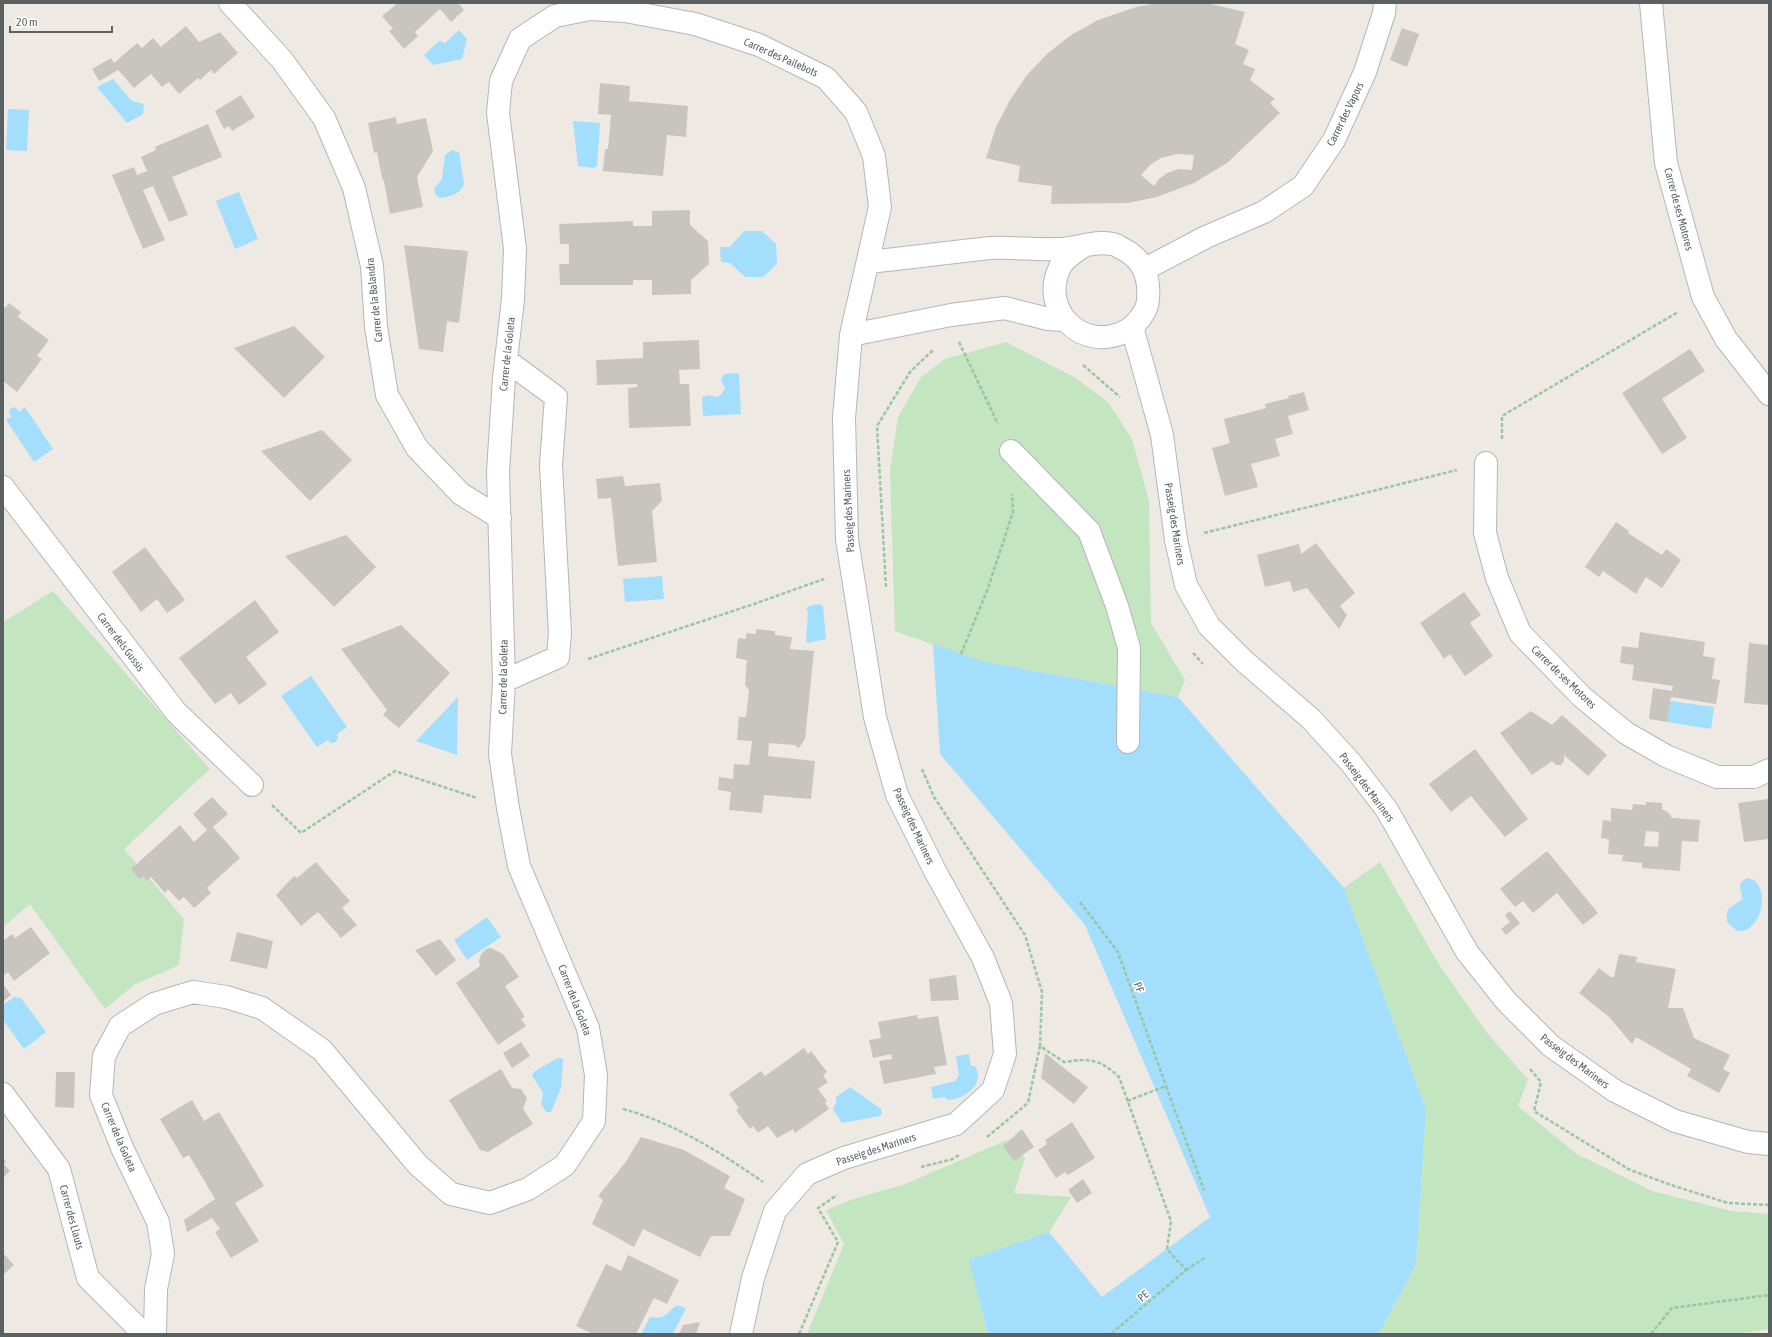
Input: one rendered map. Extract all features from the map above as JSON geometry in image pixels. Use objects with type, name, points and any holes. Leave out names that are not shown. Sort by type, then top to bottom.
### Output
[{"type":"street","name":"Carrer de la Balandra","points":[[230,3],[282,60],[324,118],[354,188],[372,266],[376,327],[387,395],[417,448],[461,494],[500,518]]},
{"type":"street","name":"Carrer des Vapors","points":[[1145,269],[1206,237],[1264,212],[1303,186],[1334,140],[1365,72],[1384,13],[1385,3]]},
{"type":"street","name":"Carrer de ses Motores","points":[[1652,3],[1666,163],[1703,297],[1726,339],[1769,394]]},
{"type":"street","name":"Carrer des Pailebots","points":[[549,10],[590,9],[625,11],[696,24],[758,45],[826,78],[856,112],[874,156],[880,207],[851,335]]},
{"type":"street","name":"Carrer de la Goleta","points":[[155,1334],[156,1289],[162,1254],[158,1222],[123,1150],[101,1095],[104,1056],[120,1026],[154,1004],[193,992],[226,997],[262,1008],[322,1050],[418,1165],[451,1194],[490,1203],[528,1189],[565,1165],[594,1121],[596,1075],[588,1028],[519,866],[500,754],[504,681],[498,472],[504,378],[513,299],[515,249],[498,113],[501,81],[520,39],[549,10]]},
{"type":"street","points":[[868,262],[993,248],[1059,249],[1082,247],[1096,243],[1113,244],[1133,254],[1145,269],[1149,286],[1148,302],[1143,314],[1132,327],[1125,332],[1109,337],[1095,337],[1079,332],[1064,320],[1058,309],[1054,293],[1055,283],[1060,267],[1068,257],[1082,247]]},
{"type":"street","points":[[851,335],[951,315],[1005,308],[1048,319],[1064,320]]},
{"type":"street","name":"Passeig des Mariners","points":[[1132,327],[1162,435],[1176,540],[1186,585],[1210,626],[1244,661],[1311,719],[1351,763],[1387,810],[1468,952],[1506,1001],[1551,1046],[1615,1091],[1675,1121],[1748,1142],[1769,1144]]},
{"type":"street","name":"Passeig des Mariners","points":[[741,1334],[753,1278],[775,1211],[807,1174],[844,1158],[956,1124],[993,1090],[1005,1054],[1001,1003],[988,971],[897,795],[875,717],[847,539],[844,418],[851,335]]},
{"type":"street","points":[[504,681],[558,657],[560,633],[551,465],[556,397],[506,360]]},
{"type":"street","points":[[1012,451],[1088,531],[1091,538],[1117,606],[1129,648],[1128,742]]},
{"type":"street","name":"Carrer de ses Motores","points":[[1486,463],[1485,533],[1497,578],[1520,633],[1582,696],[1626,733],[1666,756],[1717,777],[1754,777],[1769,770]]},
{"type":"street","name":"Carrer dels Gussis","points":[[3,487],[176,712],[252,786]]},
{"type":"street","name":"Carrer des Llauts","points":[[3,1094],[59,1169],[88,1278],[144,1334]]},
{"type":"path","points":[[1176,540],[1486,463],[1502,450],[1502,416],[1703,297]]},
{"type":"path","points":[[953,343],[959,342],[1012,451],[1013,512],[988,588],[961,654]]},
{"type":"path","points":[[886,587],[877,426],[910,372],[935,348]]},
{"type":"path","points":[[558,657],[584,660],[754,604],[852,569]]},
{"type":"path","points":[[922,768],[934,797],[1025,935],[1042,992],[1040,1046],[1028,1103],[986,1138]]},
{"type":"path","points":[[252,786],[301,833],[395,771],[508,808]]},
{"type":"path","name":"PF","points":[[1080,902],[1118,952],[1204,1190]]},
{"type":"path","points":[[1040,1046],[1064,1062],[1085,1059],[1106,1065],[1119,1077],[1171,1221],[1167,1249],[1186,1270]]},
{"type":"path","points":[[1127,1101],[1166,1086]]},
{"type":"path","points":[[594,1102],[646,1115],[718,1150],[787,1198]]},
{"type":"path","points":[[916,1169],[953,1159],[960,1155]]},
{"type":"path","points":[[799,1334],[838,1242],[818,1208],[843,1191]]},
{"type":"path","name":"PE","points":[[1111,1334],[1186,1270],[1206,1257]]},
{"type":"path","points":[[1651,1334],[1672,1308],[1769,1295]]},
{"type":"green space","points":[[1006,342],[1074,377],[1108,402],[1132,439],[1149,501],[1151,623],[1185,680],[1178,697],[980,661],[895,631],[890,471],[898,417],[921,377],[945,359]]},
{"type":"green space","points":[[53,591],[210,769],[124,849],[184,919],[179,965],[134,985],[105,1009],[30,904],[3,927],[3,622]]},
{"type":"green space","points":[[1380,862],[1438,963],[1487,1033],[1528,1079],[1518,1106],[1577,1154],[1652,1191],[1732,1211],[1769,1214],[1769,1329],[1737,1334],[1379,1334],[1416,1264],[1426,1109],[1344,888]]},
{"type":"green space","points":[[1007,1140],[1025,1158],[1014,1193],[1071,1197],[1049,1232],[970,1260],[988,1334],[807,1334],[844,1244],[826,1210],[856,1198],[903,1185]]},
{"type":"water","points":[[459,30],[467,39],[462,59],[433,65],[424,55],[439,41],[445,43]]},
{"type":"water","points":[[113,79],[132,101],[144,104],[143,114],[127,123],[97,87]]},
{"type":"water","points":[[8,109],[29,110],[27,151],[6,150]]},
{"type":"water","points":[[573,121],[600,123],[597,166],[594,168],[578,166]]},
{"type":"water","points":[[452,150],[459,152],[464,184],[457,193],[440,198],[436,195],[434,189],[442,179],[445,155]]},
{"type":"water","points":[[239,192],[258,239],[235,249],[216,201]]},
{"type":"water","points":[[744,231],[762,231],[776,244],[777,264],[763,277],[745,277],[730,263],[721,262],[720,247],[730,247]]},
{"type":"water","points":[[739,373],[741,414],[703,416],[702,397],[709,395],[717,397],[721,395],[725,388],[721,381],[724,374]]},
{"type":"water","points":[[15,407],[19,412],[25,407],[53,449],[34,462],[6,420],[11,417],[9,409]]},
{"type":"water","points":[[662,576],[664,599],[625,602],[623,579]]},
{"type":"water","points":[[819,604],[823,606],[826,639],[808,643],[806,641],[808,611],[806,609],[809,606]]},
{"type":"water","points":[[933,644],[981,661],[1178,697],[1344,888],[1426,1109],[1416,1264],[1379,1334],[988,1334],[969,1260],[1049,1232],[1102,1297],[1210,1217],[1085,925],[940,754]]},
{"type":"water","points":[[311,676],[347,727],[337,734],[338,738],[336,742],[331,743],[328,740],[317,747],[281,696]]},
{"type":"water","points":[[458,697],[457,755],[416,741]]},
{"type":"water","points":[[1670,701],[1714,707],[1711,729],[1667,722]]},
{"type":"water","points":[[1748,878],[1755,882],[1760,888],[1762,897],[1761,907],[1758,917],[1753,925],[1746,930],[1737,931],[1727,922],[1727,912],[1742,899],[1740,884]]},
{"type":"water","points":[[487,917],[501,937],[467,960],[454,940]]},
{"type":"water","points":[[14,997],[21,998],[46,1032],[24,1049],[3,1020],[3,1005]]},
{"type":"water","points":[[969,1054],[971,1066],[975,1066],[978,1073],[978,1079],[972,1090],[954,1099],[947,1100],[945,1097],[933,1099],[931,1087],[955,1081],[959,1075],[956,1056]]},
{"type":"water","points":[[558,1058],[563,1059],[561,1088],[551,1112],[546,1112],[541,1104],[543,1093],[532,1075],[535,1071]]},
{"type":"water","points":[[850,1087],[881,1109],[882,1114],[880,1116],[842,1123],[833,1109],[836,1103],[836,1097]]},
{"type":"water","points":[[677,1305],[686,1308],[673,1334],[641,1334],[650,1317],[663,1317]]},
{"type":"building","points":[[398,3],[458,3],[464,10],[451,22],[440,9],[415,32],[418,36],[404,49],[389,31],[393,29],[382,16]]},
{"type":"building","points":[[1158,3],[1207,3],[1245,12],[1235,44],[1249,50],[1243,64],[1255,69],[1250,80],[1275,99],[1270,103],[1280,113],[1227,163],[1194,183],[1157,197],[1128,203],[1051,204],[1052,186],[1018,182],[1020,166],[986,158],[996,127],[1010,100],[1027,75],[1048,53],[1071,35],[1098,20],[1136,7]],"holes":[[[1177,154],[1194,155],[1192,170],[1179,169],[1167,173],[1159,179],[1154,186],[1141,175],[1150,165],[1161,158]]]},
{"type":"building","points":[[186,26],[199,42],[220,32],[238,53],[214,74],[211,70],[200,80],[198,78],[179,94],[169,82],[162,87],[151,74],[134,88],[118,70],[99,81],[92,69],[111,58],[114,63],[137,43],[142,48],[153,38],[161,47]]},
{"type":"building","points":[[1402,28],[1419,34],[1407,67],[1390,60]]},
{"type":"building","points":[[600,83],[630,86],[629,101],[688,106],[686,137],[667,135],[663,176],[603,171],[605,149],[608,149],[611,115],[598,114]]},
{"type":"building","points":[[241,95],[255,117],[232,131],[229,126],[224,129],[215,111]]},
{"type":"building","points":[[396,117],[397,124],[426,118],[433,151],[417,177],[423,207],[390,214],[377,152],[374,153],[368,123]]},
{"type":"building","points":[[208,124],[222,157],[172,177],[188,215],[169,222],[153,186],[143,190],[165,240],[143,249],[112,175],[134,167],[137,175],[147,171],[141,157],[156,150],[155,147]]},
{"type":"building","points":[[690,210],[690,225],[708,241],[709,264],[691,280],[691,294],[652,295],[652,280],[633,280],[633,285],[560,285],[559,264],[569,264],[569,244],[560,244],[559,224],[633,221],[633,226],[652,226],[652,211]]},
{"type":"building","points":[[404,245],[468,251],[459,323],[447,321],[443,352],[419,349]]},
{"type":"building","points":[[9,303],[21,312],[18,317],[49,340],[37,356],[42,359],[17,392],[3,381],[3,306],[5,308]]},
{"type":"building","points":[[294,326],[325,357],[284,398],[234,348]]},
{"type":"building","points":[[699,340],[700,369],[679,370],[680,384],[689,384],[691,426],[629,428],[628,388],[637,387],[637,384],[597,385],[596,360],[643,358],[643,342]]},
{"type":"building","points":[[1690,349],[1705,371],[1662,399],[1687,438],[1662,454],[1622,393]]},
{"type":"building","points":[[1304,392],[1309,410],[1288,416],[1293,434],[1275,439],[1280,456],[1251,464],[1258,487],[1225,496],[1212,448],[1230,443],[1224,419],[1266,408],[1265,404],[1289,398],[1288,396]]},
{"type":"building","points":[[322,430],[352,460],[310,501],[261,451]]},
{"type":"building","points":[[623,476],[625,486],[660,483],[662,501],[652,511],[657,562],[618,566],[611,498],[598,499],[596,479]]},
{"type":"building","points":[[1616,522],[1629,531],[1628,533],[1662,555],[1666,549],[1681,560],[1662,588],[1646,577],[1636,594],[1603,571],[1599,577],[1585,567]]},
{"type":"building","points":[[346,535],[376,567],[334,607],[285,556]]},
{"type":"building","points":[[1316,543],[1355,593],[1340,606],[1347,615],[1339,629],[1307,588],[1293,592],[1290,581],[1265,587],[1257,555],[1299,544],[1301,554]]},
{"type":"building","points":[[145,547],[185,600],[167,613],[157,599],[141,612],[112,572]]},
{"type":"building","points":[[1464,592],[1481,615],[1470,623],[1493,656],[1465,676],[1450,654],[1444,659],[1420,623]]},
{"type":"building","points":[[255,600],[279,632],[246,657],[267,684],[239,705],[231,693],[215,704],[179,658]]},
{"type":"building","points":[[401,625],[450,673],[399,728],[383,715],[387,710],[341,649]]},
{"type":"building","points":[[756,629],[775,631],[775,635],[792,637],[790,649],[814,651],[805,739],[799,748],[794,745],[769,743],[768,756],[815,761],[811,799],[764,795],[762,813],[729,810],[731,792],[718,790],[719,777],[733,779],[734,764],[749,765],[752,741],[737,740],[739,717],[746,717],[749,690],[745,685],[747,660],[736,658],[738,638],[746,639],[746,633],[756,634]]},
{"type":"building","points":[[1640,632],[1705,642],[1703,656],[1715,658],[1712,679],[1720,680],[1716,704],[1671,697],[1667,722],[1649,719],[1653,688],[1672,691],[1673,686],[1632,680],[1634,665],[1620,663],[1622,646],[1638,648]]},
{"type":"building","points":[[1749,643],[1769,645],[1769,705],[1744,703]]},
{"type":"building","points":[[1531,711],[1552,725],[1562,715],[1607,755],[1588,776],[1564,755],[1564,761],[1561,765],[1556,765],[1552,761],[1532,775],[1500,733]]},
{"type":"building","points":[[1475,749],[1528,819],[1505,837],[1471,796],[1451,812],[1429,784]]},
{"type":"building","points":[[212,797],[228,814],[213,827],[240,858],[207,888],[211,893],[194,908],[184,897],[179,901],[168,889],[165,893],[151,877],[147,881],[143,876],[140,879],[131,869],[180,825],[194,842],[207,830],[193,814]]},
{"type":"building","points":[[1769,799],[1769,839],[1744,842],[1738,803]]},
{"type":"building","points":[[1646,802],[1662,803],[1662,809],[1669,813],[1672,818],[1700,820],[1698,842],[1682,841],[1680,871],[1642,868],[1642,863],[1622,861],[1623,855],[1608,854],[1609,839],[1601,838],[1603,820],[1611,821],[1611,808],[1632,810],[1633,804],[1646,805]],"holes":[[[1646,831],[1659,832],[1658,847],[1644,846]]]},
{"type":"building","points":[[1547,851],[1598,913],[1583,925],[1557,893],[1533,913],[1523,901],[1515,907],[1500,889]]},
{"type":"building","points":[[316,862],[350,901],[342,908],[357,925],[341,938],[318,912],[301,926],[276,895],[294,876],[297,878]]},
{"type":"building","points":[[1510,911],[1520,923],[1506,935],[1501,929],[1510,922],[1505,915]]},
{"type":"building","points":[[31,927],[50,953],[14,981],[8,972],[3,976],[3,941],[12,934],[15,938]]},
{"type":"building","points":[[237,932],[273,941],[267,969],[230,961]]},
{"type":"building","points":[[440,939],[456,960],[436,976],[415,950]]},
{"type":"building","points":[[491,948],[503,954],[519,977],[505,986],[525,1017],[521,1019],[526,1026],[498,1045],[456,983],[480,966],[479,961],[481,954],[486,949]]},
{"type":"building","points":[[1619,954],[1637,957],[1636,962],[1676,969],[1668,1008],[1683,1008],[1694,1038],[1730,1055],[1723,1069],[1730,1073],[1719,1093],[1687,1076],[1691,1069],[1636,1037],[1632,1044],[1609,1017],[1579,993],[1599,968],[1611,977],[1614,977]]},
{"type":"building","points":[[956,975],[959,1000],[931,1001],[929,979]]},
{"type":"building","points":[[3,984],[11,995],[3,1002]]},
{"type":"building","points":[[917,1015],[918,1019],[938,1016],[947,1065],[934,1067],[936,1074],[884,1084],[879,1061],[892,1059],[891,1054],[873,1058],[869,1040],[881,1038],[878,1022]]},
{"type":"building","points":[[521,1042],[530,1056],[512,1068],[503,1053]]},
{"type":"building","points":[[804,1048],[808,1054],[811,1051],[827,1072],[823,1075],[828,1082],[818,1089],[827,1101],[825,1103],[829,1109],[795,1133],[793,1129],[777,1138],[768,1126],[758,1133],[753,1126],[750,1129],[736,1110],[739,1108],[729,1094],[761,1071],[765,1076]]},
{"type":"building","points":[[1045,1053],[1088,1087],[1074,1104],[1041,1078]]},
{"type":"building","points":[[501,1069],[512,1088],[521,1089],[527,1098],[523,1109],[533,1124],[488,1152],[480,1150],[449,1100]]},
{"type":"building","points":[[56,1072],[75,1072],[74,1108],[55,1107]]},
{"type":"building","points":[[192,1100],[204,1121],[219,1112],[264,1186],[235,1203],[259,1241],[231,1258],[215,1232],[220,1229],[212,1218],[187,1232],[184,1220],[215,1199],[189,1155],[183,1158],[160,1119]]},
{"type":"building","points":[[1072,1122],[1095,1158],[1068,1175],[1065,1172],[1056,1178],[1038,1150],[1047,1144],[1045,1140]]},
{"type":"building","points":[[1022,1129],[1034,1147],[1014,1161],[1003,1146]]},
{"type":"building","points":[[641,1137],[684,1150],[730,1176],[724,1188],[745,1199],[730,1236],[711,1236],[700,1257],[643,1229],[634,1247],[592,1224],[603,1200],[598,1196],[625,1163]]},
{"type":"building","points":[[3,1158],[6,1162],[4,1164],[10,1171],[3,1178]]},
{"type":"building","points":[[1083,1179],[1092,1193],[1077,1203],[1068,1190]]},
{"type":"building","points":[[3,1253],[14,1265],[3,1275]]},
{"type":"building","points":[[628,1255],[679,1280],[667,1304],[654,1298],[636,1334],[593,1334],[576,1326],[606,1264],[621,1271]]},
{"type":"building","points":[[700,1322],[696,1334],[679,1334],[683,1325]]}]
